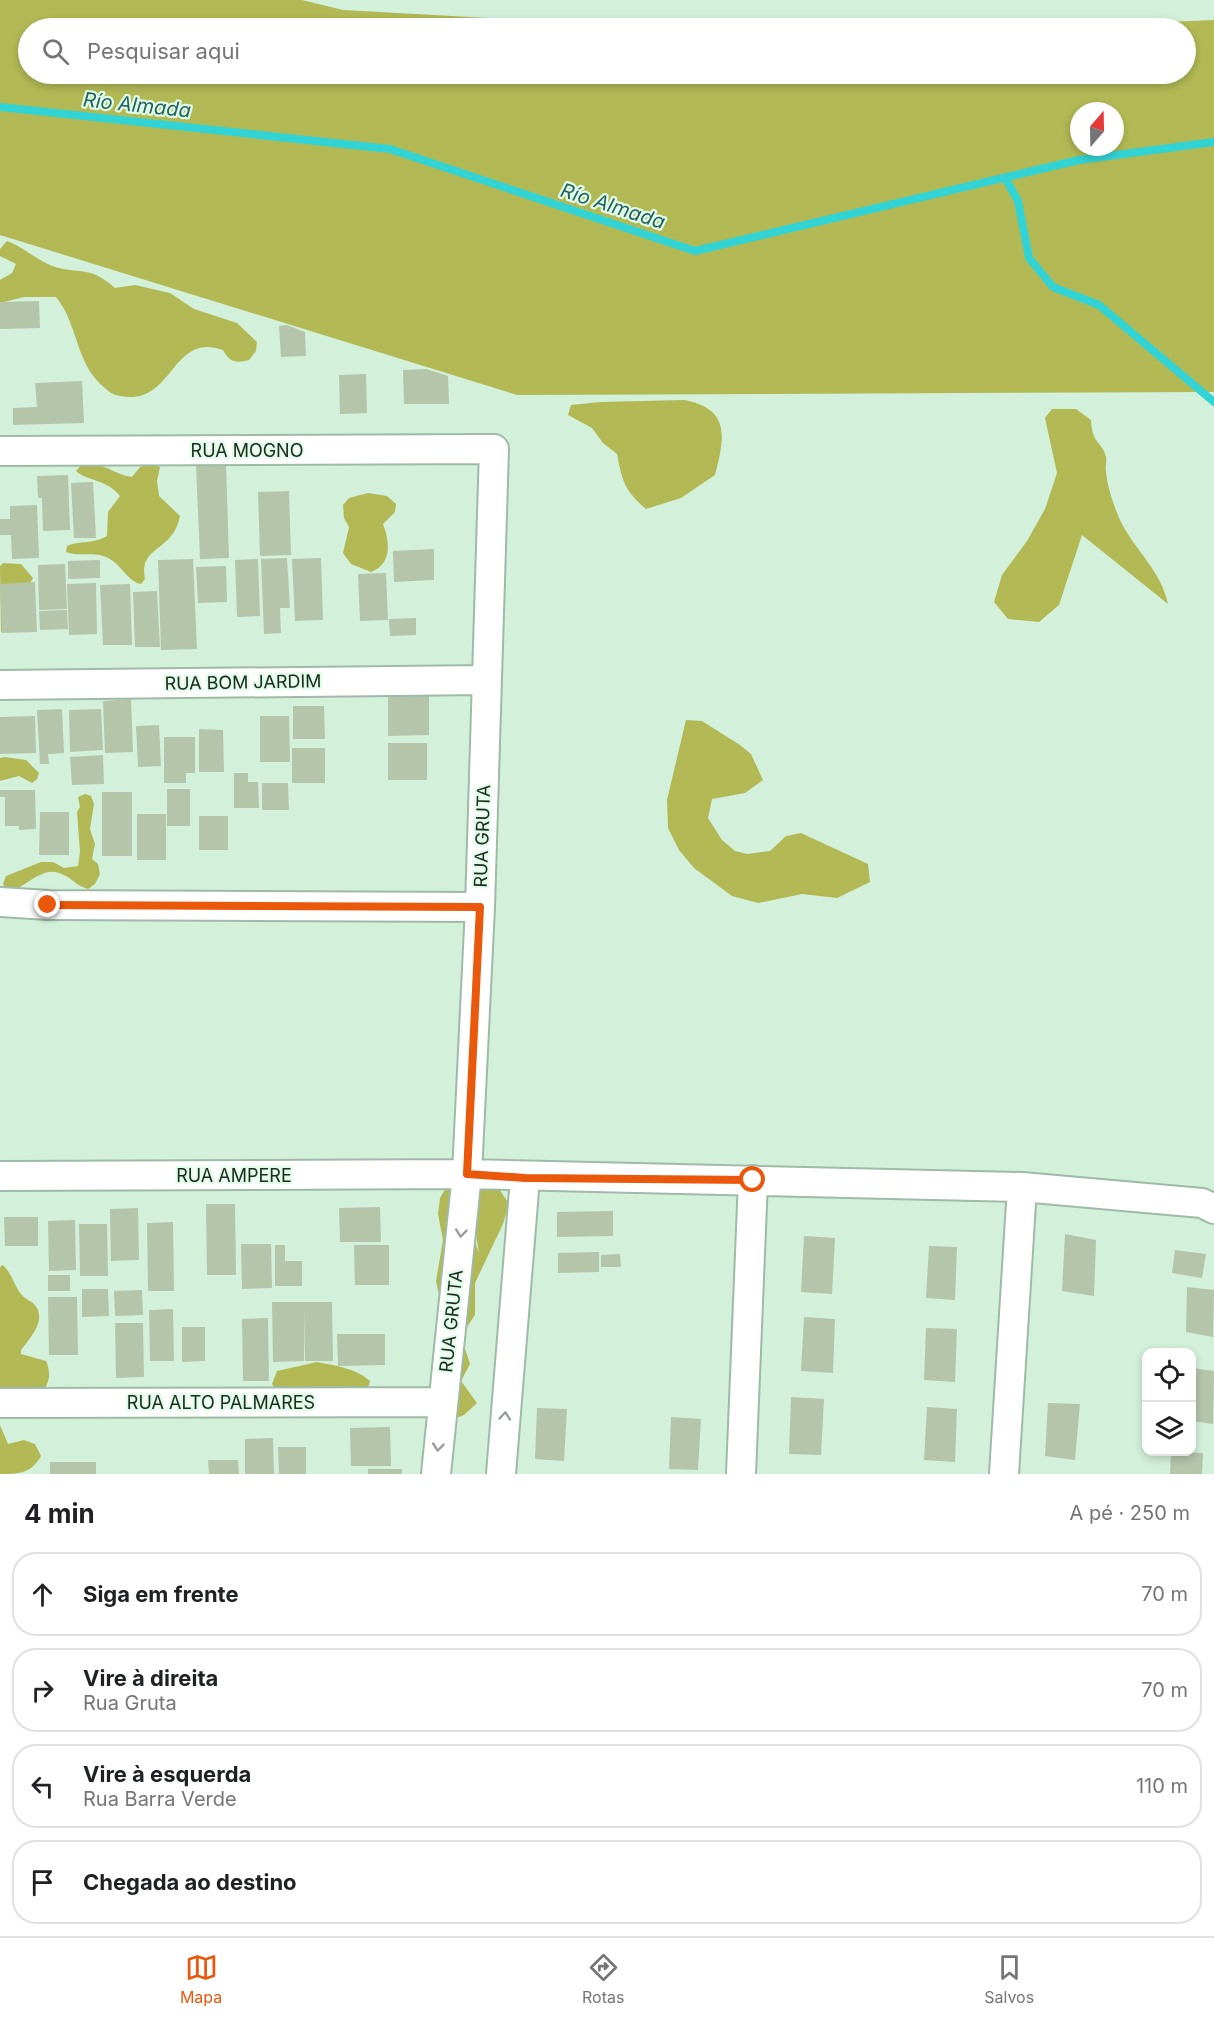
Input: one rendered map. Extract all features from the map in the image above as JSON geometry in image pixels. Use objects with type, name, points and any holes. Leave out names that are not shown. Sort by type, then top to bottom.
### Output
[{"type":"street","name":"RUA MOGNO","points":[[0,451],[494,449]]},
{"type":"street","name":"RUA GRUTA","points":[[436,1474],[467,1174],[480,907],[494,449]]},
{"type":"street","name":"RUA BOM JARDIM","points":[[0,684],[486,680]]},
{"type":"street","points":[[0,902],[48,905],[480,907]]},
{"type":"street","name":"RUA AMPERE","points":[[0,1176],[467,1174],[525,1178],[753,1180],[1022,1188],[1202,1203],[1214,1209]]},
{"type":"street","points":[[501,1474],[525,1178]]},
{"type":"street","points":[[741,1474],[753,1180]]},
{"type":"street","points":[[1004,1474],[1022,1188]]},
{"type":"street","name":"RUA ALTO PALMARES","points":[[0,1403],[442,1402]]},
{"type":"green space","points":[[0,0],[302,0],[343,10],[487,18],[18,18],[18,84],[1196,84],[1196,21],[1214,20],[1214,392],[517,395],[0,235]]},
{"type":"green space","points":[[7,241],[48,264],[66,270],[88,272],[115,288],[135,285],[170,293],[194,309],[237,323],[257,342],[256,351],[249,360],[237,362],[231,360],[223,350],[206,347],[194,350],[183,358],[155,388],[143,395],[127,397],[113,394],[96,379],[88,368],[69,320],[56,297],[24,297],[0,303],[0,280],[12,273],[16,264],[0,256],[0,249]]},
{"type":"green space","points":[[685,400],[700,404],[710,410],[721,427],[721,449],[715,475],[681,498],[646,509],[633,497],[626,485],[617,454],[603,443],[592,428],[568,415],[571,405]]},
{"type":"green space","points":[[1052,409],[1076,409],[1091,420],[1095,439],[1105,452],[1108,483],[1120,520],[1160,581],[1168,604],[1082,535],[1059,605],[1039,622],[1008,619],[994,602],[1002,575],[1027,541],[1045,509],[1057,473],[1045,418]]},
{"type":"green space","points":[[149,463],[160,467],[157,481],[159,496],[180,516],[171,537],[147,560],[144,568],[145,579],[141,584],[132,580],[108,558],[66,552],[67,546],[96,541],[107,536],[108,512],[120,496],[109,486],[76,471],[82,464],[98,465],[132,477],[140,467]]},
{"type":"green space","points":[[368,493],[387,496],[396,504],[395,512],[383,524],[388,545],[386,558],[383,564],[371,572],[351,564],[343,553],[349,527],[344,518],[343,505],[349,498]]},
{"type":"green space","points":[[3,563],[21,564],[33,578],[4,631],[1,632],[0,566]]},
{"type":"green space","points":[[686,720],[702,721],[740,745],[751,754],[763,780],[745,793],[712,799],[708,818],[722,840],[735,851],[747,854],[770,851],[786,836],[801,833],[868,864],[870,882],[837,898],[802,894],[758,903],[732,896],[694,868],[679,850],[668,828],[667,800]]},
{"type":"green space","points":[[0,758],[26,760],[39,773],[37,779],[32,783],[19,776],[0,781]]},
{"type":"green space","points":[[85,794],[91,796],[94,804],[90,829],[95,844],[92,859],[98,864],[100,874],[95,884],[88,889],[63,874],[52,872],[39,875],[14,890],[7,891],[3,884],[6,876],[41,862],[53,862],[64,868],[78,866],[80,852],[77,812],[80,807],[78,797]]},
{"type":"green space","points":[[467,1179],[496,1184],[509,1204],[503,1224],[475,1283],[475,1315],[461,1336],[470,1364],[461,1381],[477,1403],[464,1415],[451,1420],[436,1327],[442,1308],[436,1281],[443,1240],[438,1214],[440,1198],[448,1184],[455,1184],[479,1253]]},
{"type":"green space","points":[[3,1265],[21,1294],[33,1303],[39,1315],[36,1328],[21,1350],[21,1354],[46,1361],[49,1371],[48,1380],[39,1396],[0,1389],[0,1267]]},
{"type":"green space","points":[[317,1362],[358,1373],[370,1381],[368,1388],[280,1396],[272,1384],[277,1371]]},
{"type":"green space","points":[[0,1425],[8,1444],[24,1440],[35,1444],[41,1456],[28,1470],[0,1474]]},
{"type":"building","points":[[39,301],[40,328],[0,329],[0,302]]},
{"type":"building","points":[[287,325],[305,332],[306,356],[281,357],[279,326]]},
{"type":"building","points":[[426,369],[448,376],[449,404],[404,404],[403,370]]},
{"type":"building","points":[[366,374],[367,413],[340,414],[339,375]]},
{"type":"building","points":[[82,381],[84,423],[13,425],[13,408],[37,407],[35,383]]},
{"type":"building","points":[[226,464],[229,558],[200,559],[196,465]]},
{"type":"building","points":[[68,475],[70,530],[43,531],[42,498],[38,498],[37,476]]},
{"type":"building","points":[[93,482],[96,538],[74,538],[71,483]]},
{"type":"building","points":[[289,491],[291,555],[260,556],[258,492]]},
{"type":"building","points":[[37,505],[39,558],[12,559],[11,535],[0,535],[0,519],[10,519],[10,506]]},
{"type":"building","points":[[434,549],[434,580],[394,582],[393,551]]},
{"type":"building","points":[[287,558],[290,608],[280,608],[281,633],[264,634],[261,559]]},
{"type":"building","points":[[321,558],[323,620],[295,621],[292,559]]},
{"type":"building","points":[[193,559],[197,649],[161,650],[158,560]]},
{"type":"building","points":[[258,559],[260,616],[237,617],[235,560]]},
{"type":"building","points":[[100,560],[100,578],[68,579],[68,561]]},
{"type":"building","points":[[65,564],[67,609],[39,610],[38,565]]},
{"type":"building","points":[[226,566],[227,602],[198,603],[196,567]]},
{"type":"building","points":[[386,573],[388,620],[360,621],[358,574]]},
{"type":"building","points":[[35,582],[37,632],[2,633],[0,584]]},
{"type":"building","points":[[96,583],[97,634],[69,635],[67,584]]},
{"type":"building","points":[[130,584],[132,645],[103,645],[100,585]]},
{"type":"building","points":[[157,591],[160,647],[135,647],[133,592]]},
{"type":"building","points":[[67,610],[68,629],[40,630],[39,611]]},
{"type":"building","points":[[416,618],[416,635],[390,636],[389,619]]},
{"type":"building","points":[[429,695],[429,735],[388,736],[388,696]]},
{"type":"building","points":[[131,699],[133,752],[105,753],[103,701]]},
{"type":"building","points":[[293,706],[324,706],[325,739],[293,739]]},
{"type":"building","points":[[62,709],[64,753],[48,754],[49,764],[40,764],[37,710]]},
{"type":"building","points":[[101,709],[103,750],[70,752],[69,710]]},
{"type":"building","points":[[35,716],[36,753],[0,754],[0,717]]},
{"type":"building","points":[[260,716],[289,716],[290,762],[260,762]]},
{"type":"building","points":[[159,725],[161,766],[138,767],[136,726]]},
{"type":"building","points":[[199,729],[223,730],[224,772],[199,772]]},
{"type":"building","points":[[164,737],[195,737],[195,773],[186,773],[186,783],[164,783]]},
{"type":"building","points":[[388,743],[427,743],[427,780],[388,780]]},
{"type":"building","points":[[292,748],[325,748],[325,783],[292,783]]},
{"type":"building","points":[[103,755],[104,784],[72,785],[70,757]]},
{"type":"building","points":[[234,773],[248,773],[248,782],[258,782],[259,808],[234,808]]},
{"type":"building","points":[[262,783],[288,783],[289,810],[262,810]]},
{"type":"building","points":[[167,789],[190,789],[190,826],[167,826]]},
{"type":"building","points":[[0,790],[35,790],[36,829],[19,830],[19,826],[5,826],[5,797],[0,797]]},
{"type":"building","points":[[102,792],[132,792],[132,856],[102,856]]},
{"type":"building","points":[[40,812],[69,812],[69,855],[39,855]]},
{"type":"building","points":[[137,814],[166,814],[166,860],[137,860]]},
{"type":"building","points":[[199,816],[228,816],[228,850],[199,850]]},
{"type":"building","points":[[206,1204],[235,1204],[236,1275],[207,1275]]},
{"type":"building","points":[[380,1207],[381,1242],[340,1242],[339,1208]]},
{"type":"building","points":[[138,1208],[139,1260],[111,1261],[110,1209]]},
{"type":"building","points":[[613,1211],[613,1236],[557,1237],[557,1212]]},
{"type":"building","points":[[4,1217],[38,1217],[38,1246],[5,1246]]},
{"type":"building","points":[[75,1220],[76,1270],[49,1271],[48,1221]]},
{"type":"building","points":[[173,1222],[174,1291],[148,1291],[147,1223]]},
{"type":"building","points":[[79,1224],[107,1224],[108,1276],[80,1276]]},
{"type":"building","points":[[1065,1234],[1096,1240],[1094,1296],[1062,1291]]},
{"type":"building","points":[[804,1236],[835,1238],[832,1294],[801,1292]]},
{"type":"building","points":[[241,1244],[271,1244],[272,1288],[242,1289]]},
{"type":"building","points":[[275,1245],[285,1245],[285,1261],[302,1261],[302,1286],[275,1286]]},
{"type":"building","points":[[354,1245],[389,1245],[389,1285],[355,1285]]},
{"type":"building","points":[[929,1246],[957,1247],[955,1300],[926,1298]]},
{"type":"building","points":[[1175,1250],[1206,1254],[1202,1278],[1172,1273]]},
{"type":"building","points":[[599,1252],[599,1272],[558,1273],[558,1253]]},
{"type":"building","points":[[620,1254],[621,1267],[601,1267],[601,1255]]},
{"type":"building","points":[[48,1275],[70,1275],[70,1291],[48,1291]]},
{"type":"building","points":[[1187,1287],[1214,1290],[1213,1337],[1186,1332]]},
{"type":"building","points":[[82,1289],[108,1289],[109,1316],[82,1317]]},
{"type":"building","points":[[142,1290],[143,1315],[115,1316],[114,1291]]},
{"type":"building","points":[[48,1297],[77,1297],[78,1355],[49,1355]]},
{"type":"building","points":[[272,1302],[332,1302],[333,1361],[305,1361],[304,1306],[304,1361],[273,1362]]},
{"type":"building","points":[[173,1309],[174,1361],[150,1361],[149,1310]]},
{"type":"building","points":[[804,1317],[835,1319],[833,1373],[801,1371]]},
{"type":"building","points":[[268,1318],[269,1381],[243,1381],[242,1319]]},
{"type":"building","points":[[115,1323],[143,1323],[144,1377],[116,1378]]},
{"type":"building","points":[[182,1327],[205,1327],[205,1361],[182,1362]]},
{"type":"building","points":[[926,1328],[957,1329],[955,1382],[924,1380]]},
{"type":"building","points":[[337,1334],[385,1334],[385,1365],[338,1366]]},
{"type":"building","points":[[1196,1369],[1214,1371],[1213,1424],[1196,1422]]},
{"type":"building","points":[[791,1397],[824,1399],[821,1455],[789,1454]]},
{"type":"building","points":[[1048,1403],[1080,1404],[1075,1460],[1045,1456]]},
{"type":"building","points":[[927,1407],[957,1409],[955,1462],[924,1460]]},
{"type":"building","points":[[537,1408],[567,1409],[564,1461],[535,1459]]},
{"type":"building","points":[[671,1417],[701,1419],[698,1470],[669,1469]]},
{"type":"building","points":[[390,1427],[391,1466],[351,1466],[350,1428]]},
{"type":"building","points":[[273,1438],[274,1474],[245,1474],[245,1439]]},
{"type":"building","points":[[278,1447],[306,1447],[306,1474],[279,1474]]},
{"type":"building","points":[[1196,1453],[1203,1453],[1202,1474],[1170,1474],[1171,1456],[1196,1456]]},
{"type":"building","points":[[208,1460],[238,1460],[239,1474],[209,1474]]},
{"type":"building","points":[[50,1462],[96,1462],[96,1474],[50,1474]]},
{"type":"building","points":[[368,1469],[402,1469],[402,1474],[368,1474]]},
{"type":"waterway","name":"Río Almada","points":[[0,107],[390,149],[695,251],[1079,160],[1214,142]]},
{"type":"waterway","points":[[1005,178],[1018,201],[1029,258],[1053,287],[1099,305],[1214,402]]},
{"type":"route","points":[[48,905],[480,907],[467,1174],[525,1178],[753,1180]]}]
